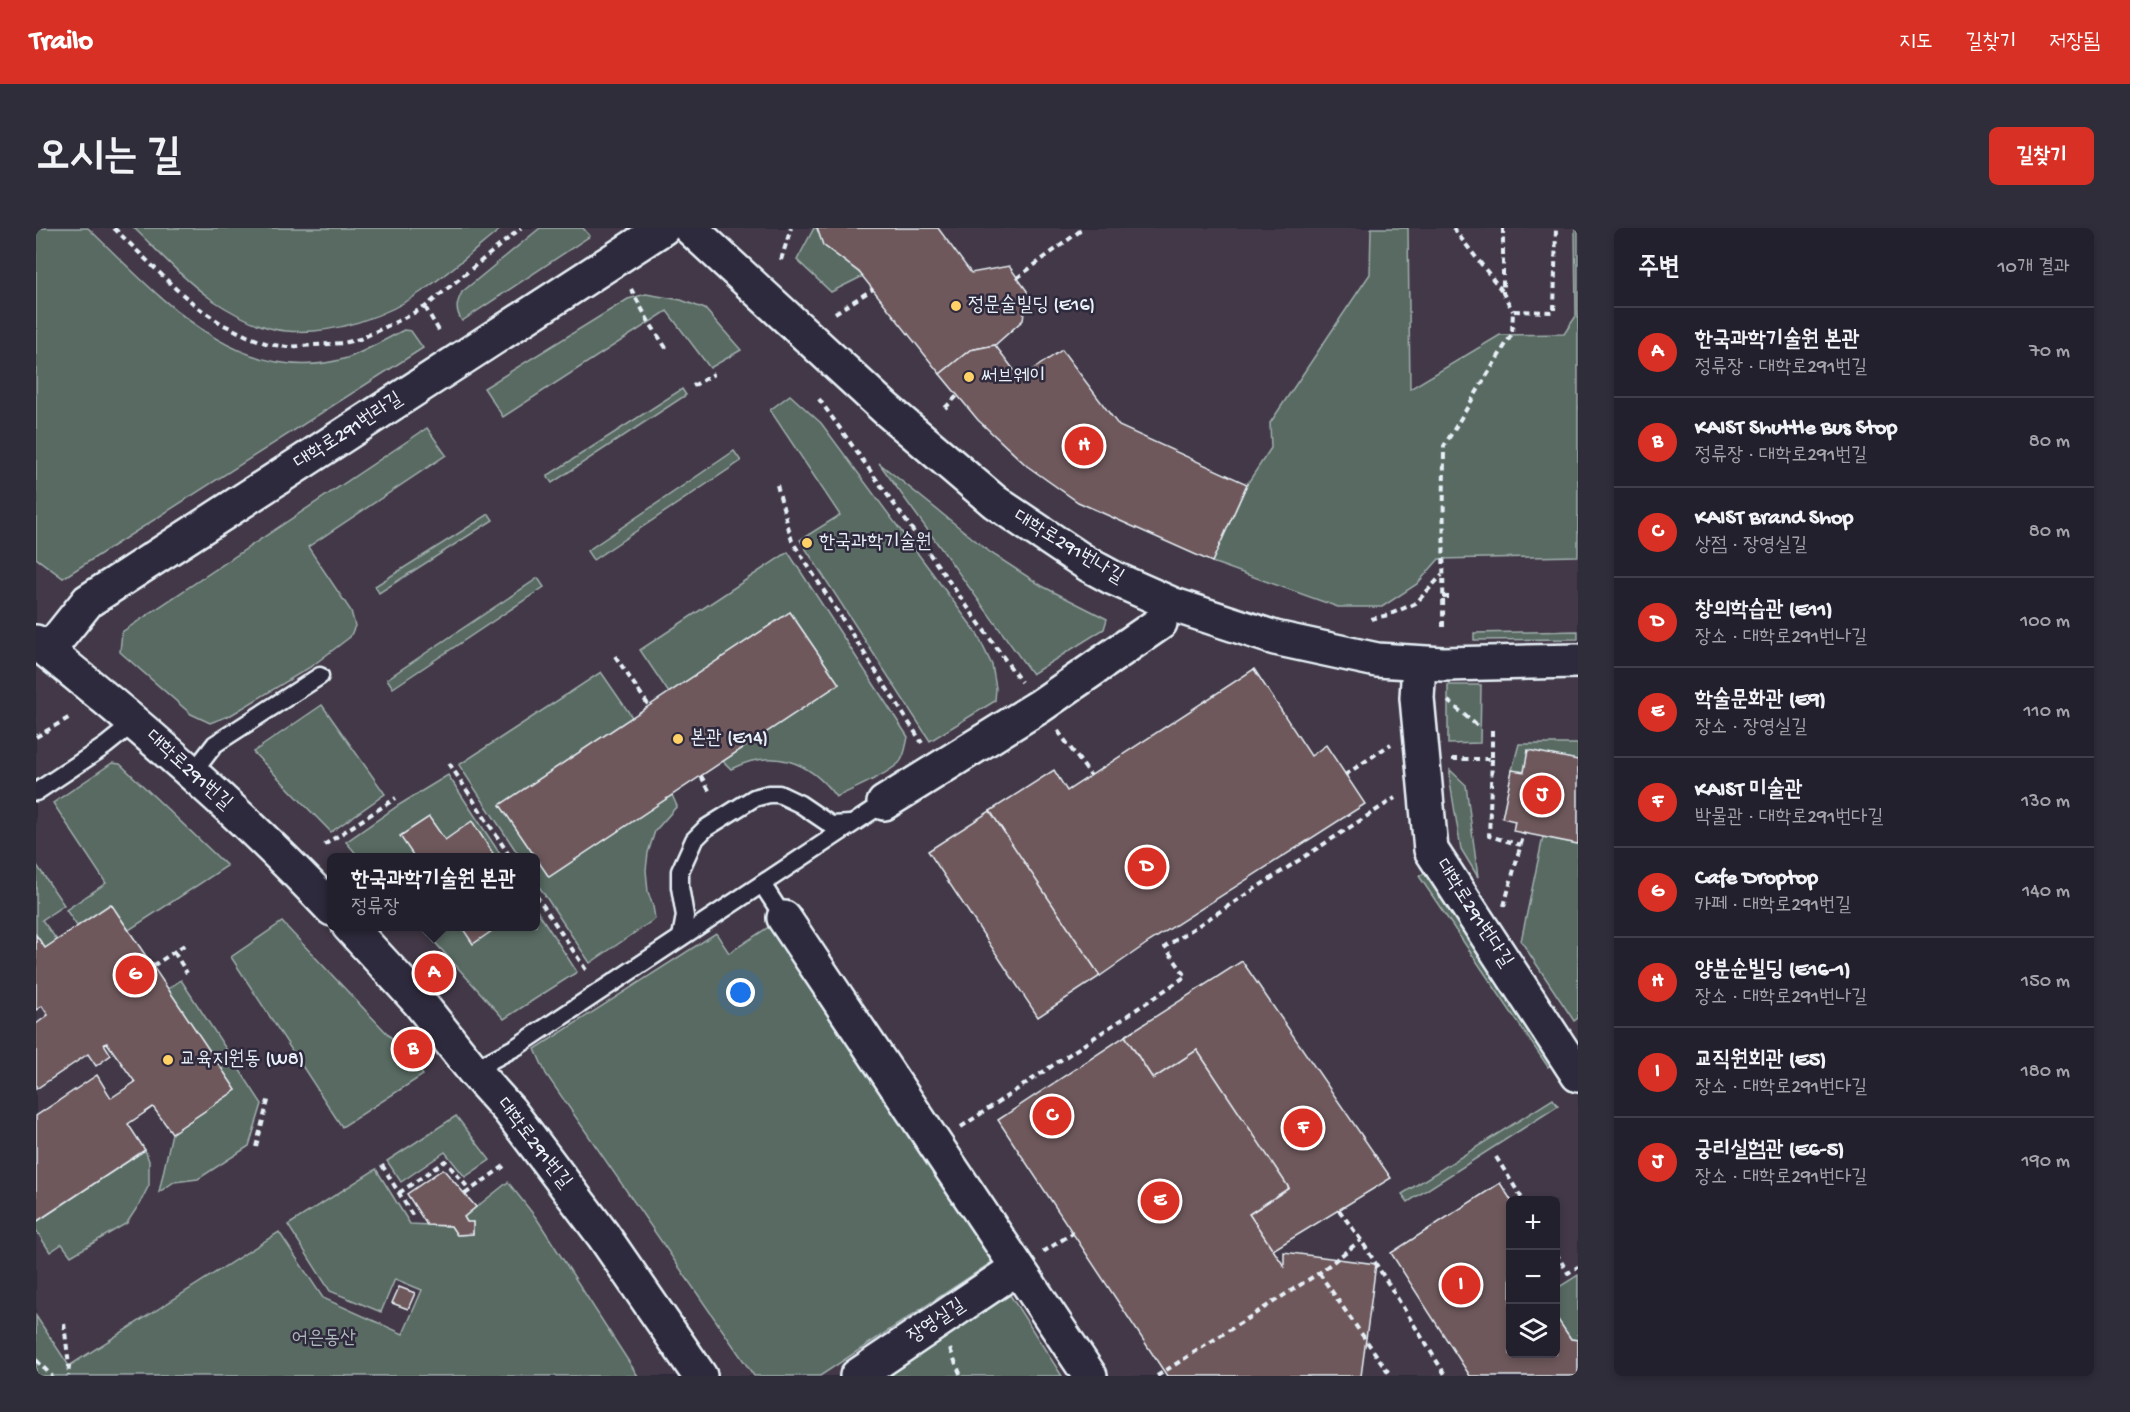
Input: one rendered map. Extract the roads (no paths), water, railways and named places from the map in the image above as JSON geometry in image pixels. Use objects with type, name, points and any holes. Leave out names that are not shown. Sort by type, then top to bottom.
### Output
[{"type":"street","name":"대학로291번라길","points":[[42,647],[88,601],[663,228]]},
{"type":"street","name":"대학로291번나길","points":[[690,228],[886,409],[995,502],[1167,614],[1377,660],[1419,663],[1578,662]]},
{"type":"street","points":[[884,803],[1040,706],[1167,614]]},
{"type":"street","name":"대학로291번길","points":[[42,647],[135,722],[293,868],[327,904]]},
{"type":"street","name":"대학로291번다길","points":[[1419,663],[1417,698],[1431,850],[1578,1075]]},
{"type":"street","points":[[784,918],[1090,1376]]},
{"type":"street","name":"대학로291번길","points":[[352,931],[419,1002],[509,1110],[603,1235],[700,1376]]},
{"type":"street","name":"장영실길","points":[[857,1376],[1017,1268]]},
{"type":"lane","points":[[192,774],[215,744],[320,676]]},
{"type":"lane","points":[[36,792],[105,746],[135,722]]},
{"type":"lane","points":[[681,937],[685,916],[680,871],[685,855],[694,840],[706,828],[754,798],[770,794],[794,801],[831,825],[850,824]]},
{"type":"lane","points":[[474,1070],[516,1047],[884,803]]},
{"type":"lane","points":[[762,884],[784,918]]},
{"type":"place","name":"정문술빌딩 (E16)","points":[[956,306]]},
{"type":"place","name":"써브웨이","points":[[969,377]]},
{"type":"place","name":"양분순빌딩 (E16-1)","points":[[1084,446]]},
{"type":"place","name":"한국과학기술원","points":[[807,543]]},
{"type":"place","name":"본관 (E14)","points":[[678,739]]},
{"type":"place","name":"궁리실험관 (E6-5)","points":[[1542,795]]},
{"type":"place","name":"창의학습관 (E11)","points":[[1147,867]]},
{"type":"place","name":"한국과학기술원 본관","points":[[434,973]]},
{"type":"place","name":"Cafe Droptop","points":[[135,975]]},
{"type":"place","name":"KAIST Shuttle Bus Stop","points":[[413,1049]]},
{"type":"place","name":"교육지원동 (W8)","points":[[168,1060]]},
{"type":"place","name":"KAIST Brand Shop","points":[[1052,1116]]},
{"type":"place","name":"KAIST 미술관","points":[[1303,1128]]},
{"type":"place","name":"학술문화관 (E9)","points":[[1160,1201]]},
{"type":"place","name":"교직원회관 (E5)","points":[[1461,1285]]},
{"type":"park label","name":"어은동산","points":[[324,1339]]}]
